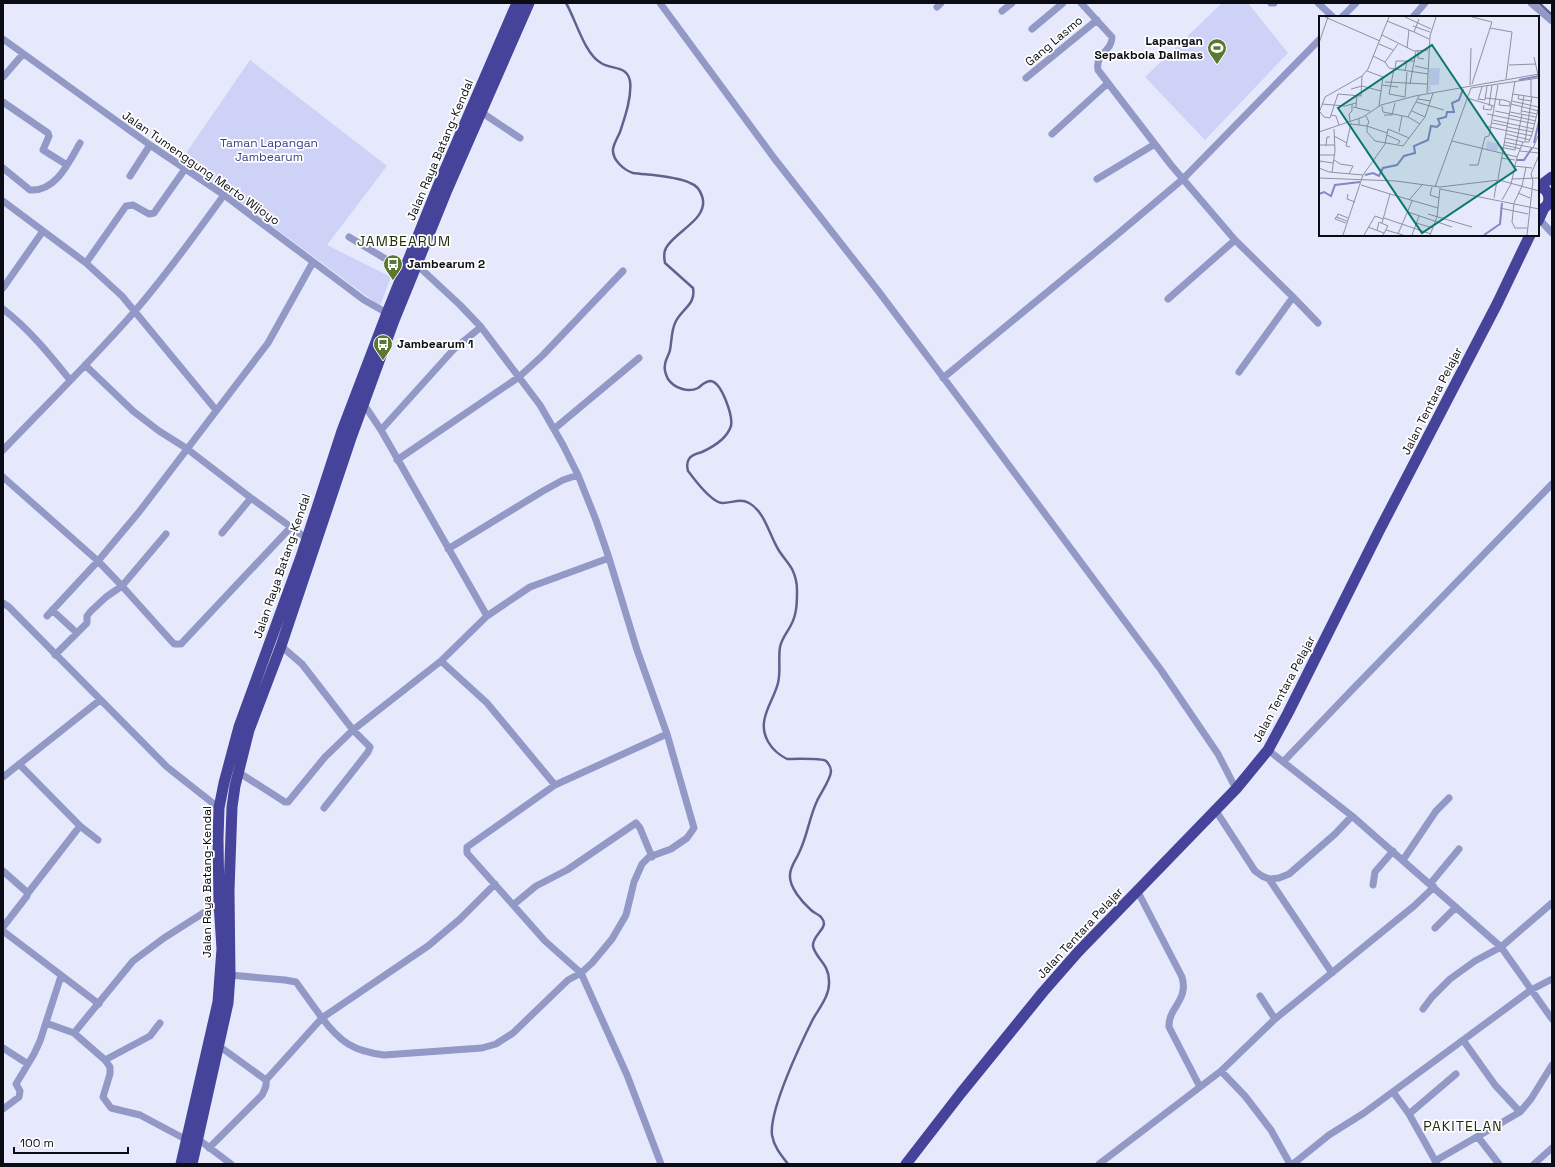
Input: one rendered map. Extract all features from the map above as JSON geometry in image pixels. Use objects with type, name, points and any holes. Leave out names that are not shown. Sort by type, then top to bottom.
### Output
[{"type":"highway","name":"Jalan Raya Batang-Kendal","points":[[192,1139],[219,1046],[228,1003],[230,975],[229,890],[232,815],[235,786],[249,730],[281,646],[320,513],[342,431],[438,186],[517,3]]},
{"type":"highway","name":"Jalan Raya Batang-Kendal","points":[[187,1162],[218,1002],[222,949],[218,903],[219,808],[239,727],[306,538],[320,513],[417,264],[528,3]]},
{"type":"highway","points":[[1539,186],[1552,177]]},
{"type":"highway","points":[[1539,186],[1543,187],[1548,193],[1543,209]]},
{"type":"highway","name":"Jalan Tentara Pelajar","points":[[906,1164],[961,1093],[1043,992],[1078,952],[1216,811],[1268,750],[1379,531],[1497,304],[1530,236]]},
{"type":"street","points":[[660,3],[774,158],[943,378],[1161,670],[1218,754],[1236,789]]},
{"type":"street","points":[[1002,11],[1012,3]]},
{"type":"street","points":[[1032,29],[1063,3]]},
{"type":"street","points":[[1081,3],[1112,37],[1110,46],[1098,59],[1098,70],[1155,144],[1235,240],[1318,323]]},
{"type":"street","points":[[1318,3],[1331,16]]},
{"type":"street","points":[[1343,16],[1356,3]]},
{"type":"street","points":[[1414,16],[1425,3]]},
{"type":"street","points":[[1531,3],[1552,21]]},
{"type":"street","name":"Gang Lasmo","points":[[1026,78],[1097,20]]},
{"type":"street","name":"Jalan Tumenggung Merto Wijoyo","points":[[3,39],[150,145],[224,195],[364,300],[387,313]]},
{"type":"street","points":[[943,378],[1113,238],[1183,178],[1319,40]]},
{"type":"street","points":[[3,77],[23,54]]},
{"type":"street","points":[[1052,134],[1108,83]]},
{"type":"street","points":[[3,102],[48,134],[49,139],[43,150],[67,165]]},
{"type":"street","points":[[481,112],[520,138]]},
{"type":"street","points":[[3,168],[30,190],[35,190],[53,184],[67,165],[80,143]]},
{"type":"street","points":[[1097,179],[1155,144]]},
{"type":"street","points":[[130,176],[150,145]]},
{"type":"street","points":[[86,264],[126,206],[132,205],[149,214],[154,213],[185,169]]},
{"type":"street","points":[[3,450],[85,365],[134,311],[192,239],[224,195]]},
{"type":"street","points":[[3,201],[86,264],[122,296],[216,410]]},
{"type":"street","points":[[1543,209],[1552,233]]},
{"type":"street","points":[[3,288],[43,231]]},
{"type":"street","points":[[349,237],[404,270]]},
{"type":"street","points":[[1168,299],[1235,240]]},
{"type":"street","points":[[47,616],[98,561],[138,512],[268,343],[313,262]]},
{"type":"street","points":[[230,975],[296,982],[332,1031],[342,1040],[354,1047],[370,1053],[384,1055],[482,1048],[496,1044],[513,1033],[568,980],[581,973],[592,963],[612,939],[626,915],[634,882],[642,864],[649,857],[671,849],[687,838],[694,828],[667,734],[637,650],[596,520],[578,475],[540,405],[481,327],[417,264]]},
{"type":"street","points":[[397,460],[519,377],[543,355],[622,271]]},
{"type":"street","points":[[1239,372],[1293,297]]},
{"type":"street","points":[[3,309],[18,320],[41,344],[70,380]]},
{"type":"street","points":[[381,430],[454,349],[481,327]]},
{"type":"street","points":[[554,429],[639,358]]},
{"type":"street","points":[[85,365],[133,411],[159,431],[186,448],[306,538]]},
{"type":"street","points":[[363,403],[381,430],[487,616]]},
{"type":"street","points":[[448,549],[543,491],[563,480],[578,475]]},
{"type":"street","points":[[3,477],[98,561],[174,644],[181,644],[291,527]]},
{"type":"street","points":[[1284,761],[1552,484]]},
{"type":"street","points":[[222,533],[251,498]]},
{"type":"street","points":[[56,655],[87,623],[87,616],[90,612],[106,596],[122,586],[166,534]]},
{"type":"street","points":[[238,772],[285,802],[288,802],[325,757],[353,730],[441,661],[487,616],[530,586],[609,558]]},
{"type":"street","points":[[3,603],[167,767],[219,808]]},
{"type":"street","points":[[52,610],[77,633]]},
{"type":"street","points":[[281,646],[302,664],[353,730],[368,744],[370,749],[324,808]]},
{"type":"street","points":[[441,661],[487,703],[555,786]]},
{"type":"street","points":[[3,777],[100,700]]},
{"type":"street","points":[[661,1164],[627,1075],[581,973],[545,941],[513,906],[467,853],[467,848],[555,786],[667,734]]},
{"type":"street","points":[[1268,750],[1284,761],[1352,816],[1501,947],[1552,1019]]},
{"type":"street","points":[[19,764],[80,826],[98,840]]},
{"type":"street","points":[[1403,860],[1436,811],[1449,798]]},
{"type":"street","points":[[1216,811],[1255,871],[1269,879],[1279,878],[1289,874],[1335,834],[1352,816]]},
{"type":"street","points":[[513,906],[536,886],[567,870],[636,823],[640,828],[652,857]]},
{"type":"street","points":[[3,927],[12,918],[28,893],[80,826]]},
{"type":"street","points":[[1099,1164],[1221,1071],[1275,1019],[1414,906],[1432,886],[1459,849]]},
{"type":"street","points":[[1373,885],[1375,872],[1393,851]]},
{"type":"street","points":[[3,871],[28,893]]},
{"type":"street","points":[[1269,879],[1332,973]]},
{"type":"street","points":[[209,1148],[262,1095],[266,1088],[266,1080],[322,1018],[428,946],[460,919],[495,884]]},
{"type":"street","points":[[1138,892],[1182,977],[1184,992],[1169,1021],[1169,1027],[1200,1087]]},
{"type":"street","points":[[74,1033],[133,961],[164,938],[218,903]]},
{"type":"street","points":[[1423,1009],[1432,997],[1450,979],[1475,961],[1501,947],[1552,903]]},
{"type":"street","points":[[1435,928],[1456,907]]},
{"type":"street","points":[[3,931],[99,1004]]},
{"type":"street","points":[[3,1109],[19,1097],[20,1091],[16,1084],[40,1041],[61,976]]},
{"type":"street","points":[[1293,1164],[1330,1135],[1392,1092],[1531,990],[1552,979]]},
{"type":"street","points":[[1260,996],[1275,1019]]},
{"type":"street","points":[[46,1023],[74,1033],[105,1060],[110,1067],[110,1074],[103,1097],[111,1108],[140,1115],[192,1139],[209,1148],[231,1164]]},
{"type":"street","points":[[105,1060],[150,1036],[160,1023]]},
{"type":"street","points":[[1463,1040],[1495,1085],[1520,1112]]},
{"type":"street","points":[[219,1046],[266,1080]]},
{"type":"street","points":[[3,1048],[28,1064]]},
{"type":"street","points":[[1392,1092],[1410,1114],[1436,1162],[1520,1112],[1531,1099],[1552,1065]]},
{"type":"street","points":[[1221,1071],[1245,1096],[1271,1130],[1290,1164]]},
{"type":"street","points":[[1410,1114],[1456,1074]]},
{"type":"street","points":[[1478,1137],[1499,1164]]},
{"type":"street","points":[[1534,1164],[1552,1148]]},
{"type":"green space","name":"Lapangan Sepakbola Dalimas","points":[[1222,3],[1248,3],[1288,53],[1205,140],[1145,77]]},
{"type":"green space","name":"Taman Lapangan Jambearum","points":[[250,60],[387,166],[327,245],[391,277],[380,306],[182,159]]},
{"type":"waterway","points":[[566,3],[590,52],[601,63],[626,72],[630,81],[628,107],[613,149],[614,157],[626,170],[633,173],[670,177],[684,181],[696,186],[702,196],[703,204],[701,211],[696,218],[670,242],[664,252],[665,263],[693,288],[693,298],[691,302],[674,324],[670,350],[665,363],[665,370],[668,379],[674,385],[682,389],[690,390],[698,388],[709,381],[715,383],[723,393],[726,400],[731,426],[719,442],[690,457],[687,464],[688,471],[694,480],[714,500],[723,503],[742,501],[749,503],[754,507],[763,518],[778,549],[795,576],[797,587],[796,612],[780,647],[779,678],[765,717],[764,730],[768,742],[781,756],[787,759],[823,760],[826,761],[831,768],[831,774],[818,798],[804,842],[790,872],[790,880],[800,899],[807,907],[820,916],[823,921],[823,928],[815,938],[813,946],[816,954],[827,970],[829,986],[826,996],[813,1019],[794,1060],[775,1110],[772,1124],[772,1135],[778,1151],[788,1164]]},
{"type":"waterway","points":[[1539,3],[1552,15]]},
{"type":"place","name":"Lapangan Sepakbola Dalimas","points":[[1217,65]]},
{"type":"place","name":"Jambearum 2","points":[[393,281]]},
{"type":"place","name":"Jambearum 1","points":[[383,361]]},
{"type":"district","name":"JAMBEARUM","points":[[404,241]]},
{"type":"district","name":"PAKITELAN","points":[[1463,1126]]}]
